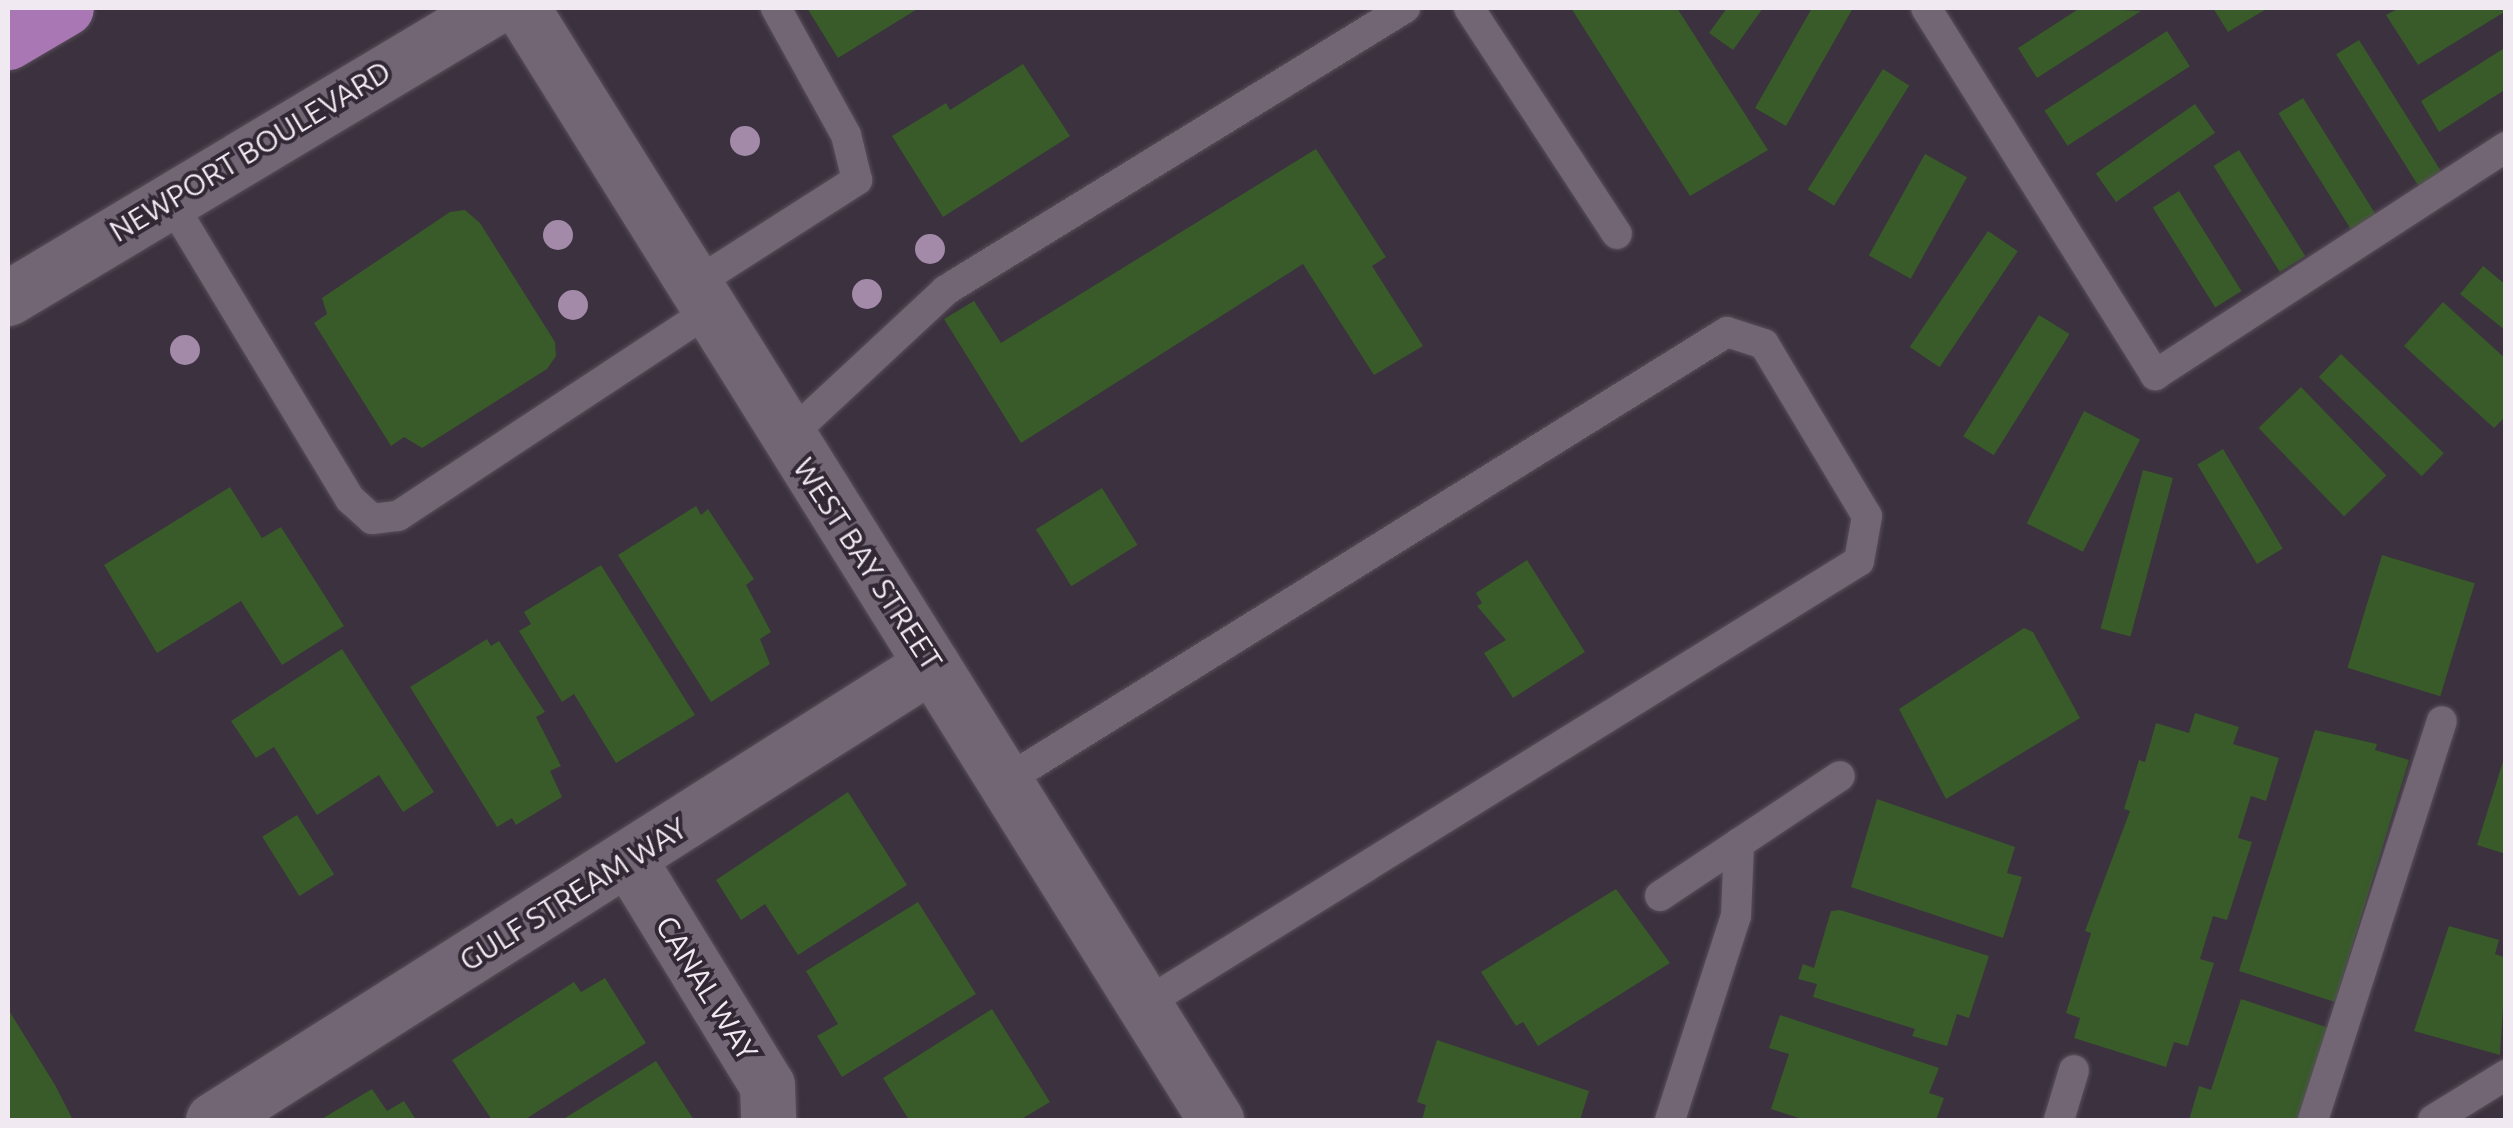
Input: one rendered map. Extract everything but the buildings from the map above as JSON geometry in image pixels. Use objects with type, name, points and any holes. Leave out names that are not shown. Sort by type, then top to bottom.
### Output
[{"type":"highway","points":[[8,42],[66,8]]},
{"type":"street","name":"NEWPORT BOULEVARD","points":[[8,298],[493,8]]},
{"type":"street","name":"WEST BAY STREET","points":[[522,8],[1216,1120]]},
{"type":"street","name":"GULF STREAM WAY","points":[[213,1120],[629,860],[932,664]]},
{"type":"street","name":"CANAL WAY","points":[[629,860],[767,1085],[768,1120]]},
{"type":"lane","points":[[169,199],[350,498],[372,520],[398,516],[701,298],[856,180],[846,135],[776,8]]},
{"type":"lane","points":[[787,438],[946,290],[1405,8]]},
{"type":"lane","points":[[1469,8],[1618,234]]},
{"type":"lane","points":[[1926,8],[2155,375],[2506,147]]},
{"type":"lane","points":[[1005,782],[1727,332],[1764,344],[1867,516],[1859,561],[1143,1005]]},
{"type":"lane","points":[[2313,1120],[2442,721]]},
{"type":"lane","points":[[1660,896],[1840,776]]},
{"type":"lane","points":[[1670,1120],[1736,916],[1739,843]]},
{"type":"lane","points":[[2059,1120],[2074,1070]]},
{"type":"lane","points":[[2432,1120],[2506,1075]]}]
